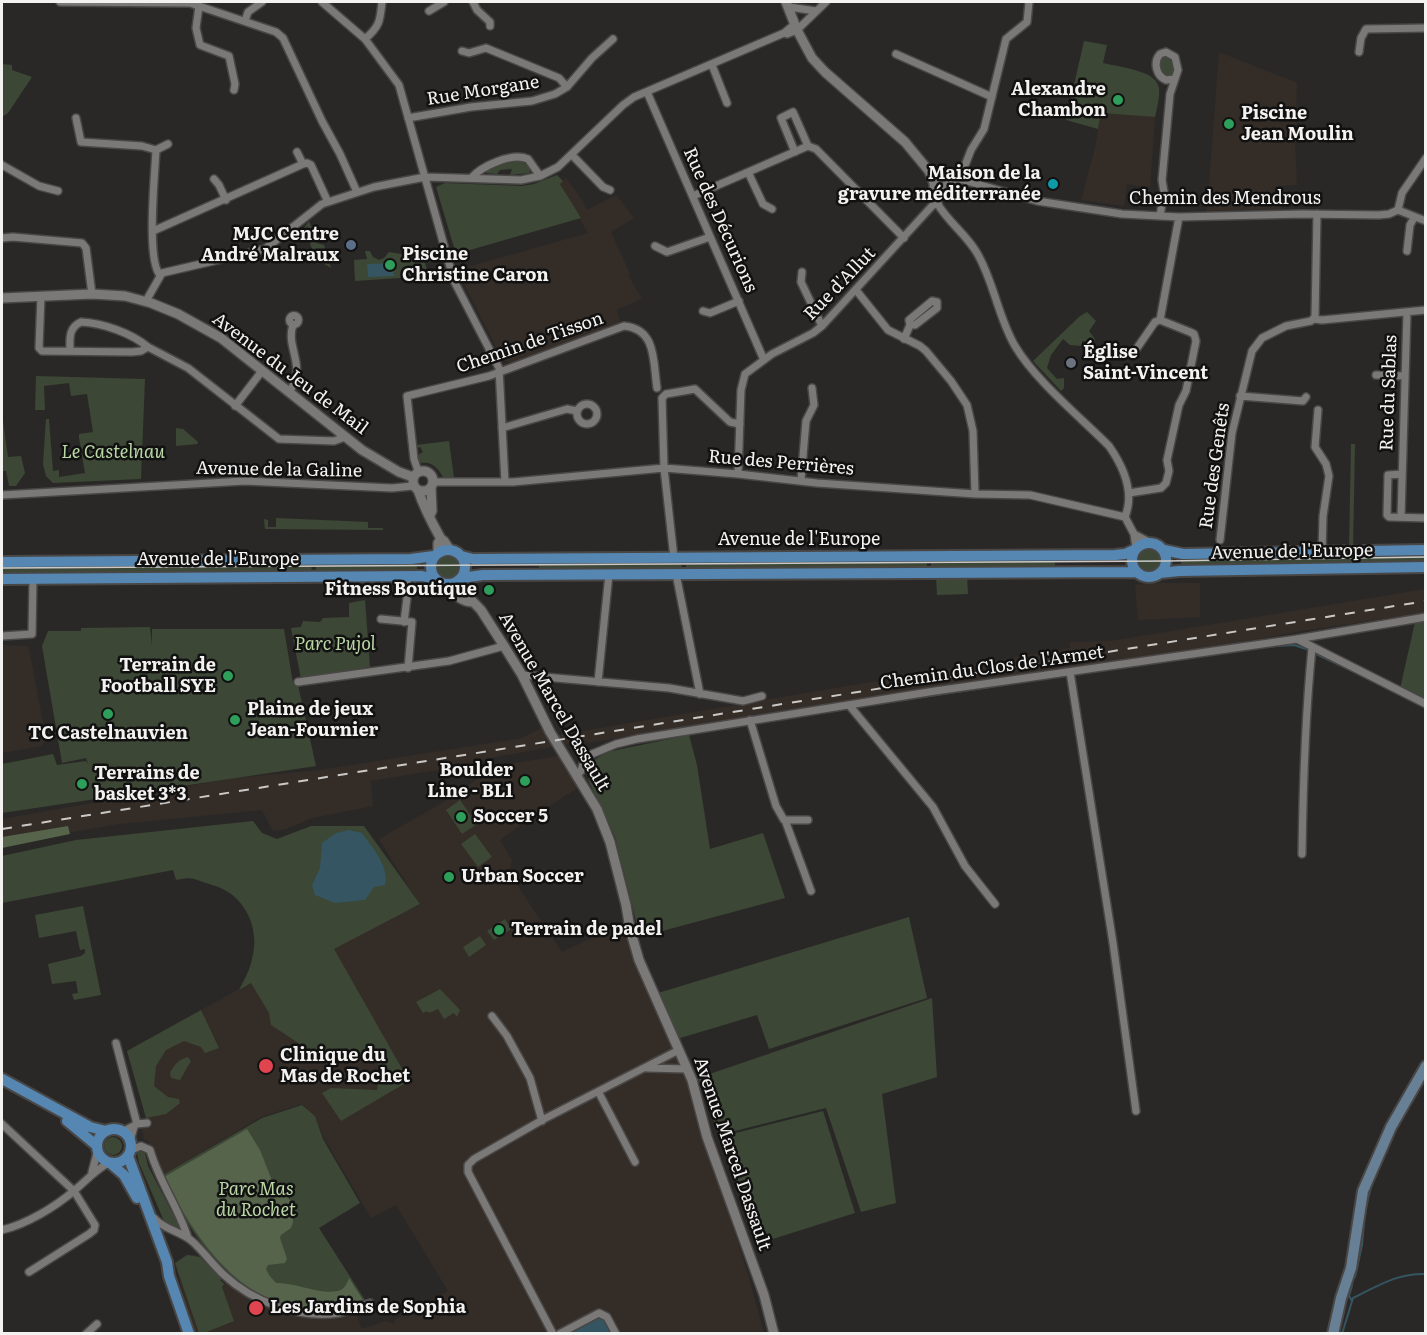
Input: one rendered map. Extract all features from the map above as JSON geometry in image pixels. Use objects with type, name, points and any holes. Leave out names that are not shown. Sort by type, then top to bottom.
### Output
[{"type":"main road","points":[[1149,542],[1155,543],[1164,550],[1166,564],[1160,573],[1145,577],[1137,572],[1132,561],[1136,548],[1149,542]]},
{"type":"main road","name":"Avenue de l'Europe","points":[[461,556],[473,559],[1115,555],[1125,554],[1136,548]]},
{"type":"main road","points":[[450,550],[461,556],[465,565],[460,579],[440,582],[430,569],[436,554],[450,550]]},
{"type":"main road","name":"Avenue de l'Europe","points":[[1164,550],[1183,554],[1425,550]]},
{"type":"main road","name":"Avenue de l'Europe","points":[[2,562],[411,559],[436,554]]},
{"type":"main road","name":"Avenue de l'Europe","points":[[1160,573],[1425,567]]},
{"type":"main road","name":"Avenue de l'Europe","points":[[460,579],[474,575],[1137,572]]},
{"type":"main road","name":"Avenue de l'Europe","points":[[2,579],[425,576],[440,582]]},
{"type":"main road","points":[[1333,1334],[1351,1268],[1358,1210],[1363,1191],[1390,1127],[1425,1066]]},
{"type":"main road","points":[[2,1079],[90,1127],[106,1131]]},
{"type":"main road","points":[[2,1084],[56,1113],[85,1134],[103,1161],[109,1163],[127,1179],[169,1276]]},
{"type":"main road","points":[[97,1149],[99,1137],[106,1131],[114,1129],[122,1132],[130,1149],[147,1209],[189,1334]]},
{"type":"main road","points":[[109,1163],[120,1162],[130,1149]]},
{"type":"street","points":[[60,2],[190,3],[276,32],[282,38],[357,192]]},
{"type":"street","points":[[245,21],[248,12],[262,2]]},
{"type":"street","points":[[322,2],[365,39],[399,85],[454,281],[499,372],[506,482]]},
{"type":"street","points":[[365,39],[379,23],[382,2]]},
{"type":"street","points":[[429,11],[444,2]]},
{"type":"street","points":[[473,2],[477,10],[490,22],[490,26]]},
{"type":"street","points":[[146,301],[160,275],[169,270],[265,249],[317,207],[357,192],[425,177],[521,180],[540,176],[558,167],[634,97],[784,33],[787,34],[826,2]]},
{"type":"street","points":[[787,4],[806,49],[819,65],[905,142],[941,184],[959,181],[971,150],[984,129],[1006,39],[1027,22],[1029,2]]},
{"type":"street","points":[[787,4],[816,11]]},
{"type":"street","points":[[200,6],[196,28],[200,45],[229,56],[235,84],[234,90]]},
{"type":"street","points":[[1359,52],[1360,38],[1366,29],[1425,28]]},
{"type":"street","name":"Rue Morgane","points":[[408,118],[471,107],[532,101],[555,94],[567,87],[592,58],[613,39]]},
{"type":"street","points":[[462,51],[469,53],[486,48],[559,78],[567,87]]},
{"type":"street","points":[[1160,216],[1164,192],[1162,180],[1170,94],[1177,75],[1178,64],[1175,57],[1166,52],[1157,58],[1157,68],[1167,93],[1170,94]]},
{"type":"street","points":[[896,54],[992,97]]},
{"type":"street","points":[[712,65],[727,103]]},
{"type":"street","points":[[1162,79],[1174,79]]},
{"type":"street","name":"Rue des Décurions","points":[[647,92],[764,360]]},
{"type":"street","points":[[795,152],[781,118],[793,111],[808,146]]},
{"type":"street","points":[[75,118],[81,142],[142,146],[156,150],[168,144]]},
{"type":"street","points":[[693,196],[808,146],[816,149],[904,238]]},
{"type":"street","points":[[156,150],[153,231],[155,269],[160,275]]},
{"type":"street","points":[[297,152],[303,164]]},
{"type":"street","points":[[572,154],[603,187],[610,190]]},
{"type":"street","points":[[471,178],[486,165],[518,157],[528,159],[540,176]]},
{"type":"street","points":[[1425,158],[1402,193],[1398,210],[1425,221]]},
{"type":"street","points":[[153,231],[307,163],[311,165],[328,202]]},
{"type":"street","points":[[2,165],[39,186],[58,191]]},
{"type":"street","points":[[748,172],[763,204],[772,209]]},
{"type":"street","points":[[214,179],[226,200]]},
{"type":"street","name":"Chemin des Mendrous","points":[[959,181],[1037,201],[1122,214],[1179,217],[1379,215],[1398,210]]},
{"type":"street","points":[[941,184],[937,203],[984,265],[1006,327],[1017,350],[1038,375],[1108,446],[1121,465],[1129,493],[1129,506],[1125,517],[1134,534],[1136,548]]},
{"type":"street","name":"Rue d'Allut","points":[[738,474],[743,378],[764,360],[822,326],[937,203]]},
{"type":"street","points":[[1314,319],[1317,214]]},
{"type":"street","points":[[1160,320],[1179,217]]},
{"type":"street","points":[[1407,251],[1410,225],[1414,218]]},
{"type":"street","points":[[655,246],[667,252],[710,237]]},
{"type":"street","points":[[2,238],[82,243],[86,248],[92,294]]},
{"type":"street","points":[[802,272],[801,282],[822,326]]},
{"type":"street","points":[[856,290],[888,330],[926,351],[967,405],[973,431],[975,494]]},
{"type":"street","name":"Avenue du Jeu de Mail","points":[[2,298],[92,294],[125,296],[146,301],[178,314],[221,338],[374,458],[416,481],[424,470],[430,473],[432,485]]},
{"type":"street","points":[[41,296],[40,350],[141,351],[148,347]]},
{"type":"street","points":[[703,311],[710,313],[739,301]]},
{"type":"street","name":"Rue des Genêts","points":[[1220,540],[1232,433],[1250,356],[1256,344],[1262,338],[1286,326],[1314,319],[1425,310]]},
{"type":"street","name":"Rue du Sablas","points":[[1402,474],[1388,475],[1386,513],[1389,517],[1401,517],[1407,313]]},
{"type":"street","points":[[1129,493],[1161,488],[1166,483],[1169,471],[1167,460],[1179,405],[1186,390],[1196,341],[1194,334],[1160,320],[1155,322],[1135,351]]},
{"type":"street","points":[[70,351],[70,331],[81,322],[113,329],[137,339],[188,368],[279,439],[334,441],[345,437]]},
{"type":"street","points":[[289,392],[294,384],[297,365],[290,334],[293,324]]},
{"type":"street","points":[[904,339],[910,325]]},
{"type":"street","name":"Chemin de Tisson","points":[[416,481],[407,396],[499,372],[624,326],[642,331],[649,338],[657,388]]},
{"type":"street","points":[[235,406],[262,371]]},
{"type":"street","points":[[1376,375],[1405,376]]},
{"type":"street","points":[[801,480],[806,421],[814,405],[812,388]]},
{"type":"street","points":[[674,558],[664,468],[661,402],[664,394],[695,389],[730,422],[740,424]]},
{"type":"street","name":"Rue des Genêts","points":[[1240,396],[1303,401],[1306,398]]},
{"type":"street","points":[[502,428],[567,409],[577,411]]},
{"type":"street","points":[[1318,410],[1315,447],[1327,466],[1329,479],[1323,516],[1322,553]]},
{"type":"street","name":"Rue des Perrières","points":[[432,485],[506,482],[664,468],[975,494],[1030,495],[1125,517]]},
{"type":"street","name":"Avenue de la Galine","points":[[2,495],[245,481],[392,488],[416,481]]},
{"type":"street","points":[[416,481],[426,491],[432,485]]},
{"type":"street","points":[[416,481],[425,511],[430,515],[441,539],[450,550]]},
{"type":"street","points":[[430,515],[432,485]]},
{"type":"street","points":[[1401,517],[1425,518]]},
{"type":"street","points":[[1134,534],[1149,542]]},
{"type":"street","points":[[436,554],[441,539]]},
{"type":"street","points":[[598,682],[609,574]]},
{"type":"street","points":[[676,574],[700,694]]},
{"type":"street","points":[[404,621],[408,590],[407,576]]},
{"type":"street","points":[[2,636],[32,634],[33,579]]},
{"type":"street","name":"Avenue Marcel Dassault","points":[[460,579],[459,587],[481,610],[522,675],[550,732],[592,797],[605,827],[639,960],[677,1051],[687,1069],[707,1137],[764,1295],[774,1334]]},
{"type":"street","name":"Avenue Marcel Dassault","points":[[440,582],[458,596],[472,602]]},
{"type":"street","name":"Chemin du Clos de l'Armet","points":[[578,774],[585,757],[616,744],[1070,672],[1297,639],[1425,617]]},
{"type":"street","points":[[381,619],[412,622],[408,668]]},
{"type":"street","points":[[1297,639],[1425,704]]},
{"type":"street","points":[[298,682],[449,661],[504,646]]},
{"type":"street","points":[[1302,854],[1305,714],[1312,648]]},
{"type":"street","points":[[1070,672],[1113,943],[1136,1111]]},
{"type":"street","points":[[522,675],[669,688],[743,701],[762,696]]},
{"type":"street","points":[[851,707],[933,807],[964,866],[995,904]]},
{"type":"street","points":[[751,722],[776,806],[785,820],[811,891]]},
{"type":"street","points":[[785,820],[808,820]]},
{"type":"street","points":[[492,1016],[507,1036],[530,1078],[542,1121]]},
{"type":"street","points":[[116,1043],[136,1125],[130,1149],[141,1146],[150,1150],[154,1167],[183,1221],[188,1238]]},
{"type":"street","points":[[553,1334],[468,1172],[468,1165],[474,1159],[542,1121],[677,1051]]},
{"type":"street","points":[[646,1068],[687,1069]]},
{"type":"street","points":[[599,1093],[635,1162]]},
{"type":"street","points":[[122,1132],[136,1125],[147,1123]]},
{"type":"street","points":[[4,1125],[74,1191],[92,1219],[94,1230],[29,1272]]},
{"type":"street","points":[[92,1172],[97,1149]]},
{"type":"street","points":[[2,1230],[23,1224],[51,1207],[74,1191],[92,1172],[109,1163]]},
{"type":"street","points":[[147,1209],[163,1226],[188,1238],[232,1282],[252,1296],[272,1305],[298,1311],[338,1313],[370,1303]]},
{"type":"street","points":[[559,1334],[599,1313],[607,1317],[616,1334]]},
{"type":"street","points":[[86,1334],[97,1324]]},
{"type":"shaded area","points":[[1219,52],[1297,83],[1295,142],[1297,185],[1281,186],[1282,209],[1207,211]]},
{"type":"shaded area","points":[[1101,113],[1155,117],[1150,188],[1127,184],[1124,206],[1081,200],[1095,148]]},
{"type":"shaded area","points":[[566,178],[587,210],[616,195],[634,218],[611,232],[630,274],[628,275],[642,299],[617,310],[620,322],[512,363],[502,359],[457,270],[588,233],[560,184]]},
{"type":"shaded area","points":[[1200,583],[1200,617],[1138,620],[1135,585]]},
{"type":"shaded area","points":[[1425,589],[1425,613],[1301,631],[1217,647],[899,693],[587,743],[586,741],[490,758],[480,763],[371,781],[373,806],[312,818],[286,829],[273,831],[262,810],[119,824],[2,844],[2,819],[234,778],[320,770],[522,738],[541,728],[548,737],[1070,648],[1070,642],[1111,641]]},
{"type":"shaded area","points":[[2,645],[28,646],[29,648],[46,738],[42,746],[2,753]]},
{"type":"shaded area","points":[[559,756],[579,787],[500,840],[512,860],[509,873],[562,952],[623,923],[686,1077],[764,1333],[194,1333],[175,1263],[187,1255],[195,1255],[204,1259],[222,1278],[220,1280],[224,1284],[226,1281],[244,1295],[248,1294],[291,1311],[355,1311],[362,1329],[386,1321],[393,1324],[396,1319],[448,1291],[396,1205],[371,1218],[324,1138],[315,1116],[302,1104],[261,1117],[163,1175],[156,1164],[154,1150],[148,1145],[149,1142],[144,1140],[142,1129],[146,1118],[127,1051],[330,939],[420,905],[379,839],[442,803],[497,766]]},
{"type":"green space","points":[[1084,41],[1107,45],[1103,63],[1144,73],[1157,82],[1159,95],[1155,117],[1101,113],[1098,129],[1066,120]]},
{"type":"green space","points":[[1167,54],[1175,62],[1174,75],[1165,76],[1159,65],[1161,56]]},
{"type":"green space","points":[[2,64],[12,65],[12,70],[32,77],[8,113],[2,117]]},
{"type":"green space","points":[[523,162],[531,169],[529,173],[510,175],[512,169],[500,170],[497,174],[486,173],[487,168]]},
{"type":"green space","points":[[557,175],[563,181],[560,184],[581,218],[456,254],[436,187],[445,183],[522,186]]},
{"type":"green space","points":[[309,221],[317,243],[324,245],[331,268],[316,259],[304,228]]},
{"type":"green space","name":"Piscine Christine Caron","points":[[421,250],[425,254],[427,270],[418,273],[415,277],[355,281],[354,260],[367,259],[365,251],[370,251],[373,257],[379,260],[389,252],[401,254]]},
{"type":"green space","points":[[1087,312],[1096,321],[1089,331],[1094,341],[1082,341],[1082,346],[1070,345],[1063,339],[1051,355],[1047,368],[1057,379],[1064,378],[1064,388],[1061,391],[1033,361]]},
{"type":"green space","name":"Le Castelnau","points":[[36,376],[145,379],[141,479],[53,483],[46,476],[43,464],[46,419],[49,419],[53,471],[59,470],[59,477],[85,473],[79,434],[93,432],[87,394],[71,396],[69,383],[44,386],[45,410],[35,410]]},
{"type":"green space","points":[[2,414],[8,457],[21,456],[25,473],[16,486],[9,486],[6,471],[2,471]]},
{"type":"green space","points":[[176,428],[183,429],[198,442],[197,444],[176,446]]},
{"type":"green space","points":[[449,441],[454,478],[443,477],[434,466],[418,460],[418,455],[423,452],[416,445]]},
{"type":"green space","points":[[1351,444],[1355,444],[1353,549],[1349,549]]},
{"type":"green space","points":[[276,518],[368,522],[368,528],[383,528],[383,530],[265,529],[264,519],[268,520],[268,527],[276,527]]},
{"type":"green space","points":[[1150,549],[1158,552],[1161,560],[1158,568],[1150,571],[1142,568],[1139,560],[1142,552]]},
{"type":"green space","points":[[444,556],[452,556],[459,563],[459,571],[452,578],[444,578],[437,571],[437,563]]},
{"type":"green space","points":[[1426,556],[1425,562],[1181,566],[1181,559]]},
{"type":"green space","points":[[1055,557],[1055,570],[931,570],[931,558]]},
{"type":"green space","points":[[927,558],[927,570],[686,572],[686,560]]},
{"type":"green space","points":[[539,561],[681,562],[682,572],[539,573]]},
{"type":"green space","points":[[311,562],[312,574],[2,576],[2,565]]},
{"type":"green space","points":[[316,562],[417,562],[417,574],[316,575]]},
{"type":"green space","points":[[967,575],[968,594],[937,595],[936,577]]},
{"type":"green space","name":"Parc Pujol","points":[[365,600],[370,667],[301,679],[291,628],[301,627],[303,621],[320,622],[323,618],[349,617],[349,603]]},
{"type":"green space","points":[[1425,620],[1425,700],[1400,689],[1415,622]]},
{"type":"green space","name":"Plaine de jeux Jean-Fournier","points":[[150,627],[152,646],[152,629],[284,629],[293,683],[298,685],[316,766],[2,813],[2,764],[53,754],[57,765],[86,761],[88,764],[86,758],[62,763],[42,646],[48,631]]},
{"type":"green space","points":[[689,735],[697,765],[710,849],[763,833],[785,898],[640,937],[615,837],[589,782],[586,765],[607,752]]},
{"type":"green space","name":"Soccer 5","points":[[460,800],[477,824],[462,834],[446,810]]},
{"type":"green space","points":[[253,821],[262,833],[277,839],[311,826],[364,826],[420,904],[334,949],[409,1081],[341,1121],[322,1093],[331,1088],[377,1090],[380,1067],[373,1056],[321,1054],[318,1056],[271,1025],[269,1013],[251,983],[239,990],[251,963],[254,935],[252,924],[241,904],[223,889],[194,879],[176,880],[173,870],[2,903],[2,856],[76,840]]},
{"type":"green space","points":[[68,826],[70,834],[2,848],[2,837]]},
{"type":"green space","name":"Soccer 5","points":[[475,834],[492,857],[478,867],[461,844]]},
{"type":"green space","points":[[83,906],[101,995],[74,1000],[72,994],[78,993],[76,981],[52,984],[48,964],[81,956],[85,953],[85,949],[80,950],[76,931],[39,938],[35,915]]},
{"type":"green space","points":[[909,917],[927,998],[769,1049],[757,1015],[677,1039],[658,993]]},
{"type":"green space","name":"Terrain de padel","points":[[505,919],[511,929],[494,940],[487,931]]},
{"type":"green space","name":"Terrain de padel","points":[[480,936],[486,945],[469,957],[463,947]]},
{"type":"green space","points":[[440,989],[460,1010],[457,1017],[454,1013],[444,1019],[438,1009],[423,1013],[416,1002]]},
{"type":"green space","points":[[932,998],[937,1077],[882,1094],[896,1203],[861,1212],[826,1108],[719,1135],[698,1078]]},
{"type":"green space","points":[[201,1010],[219,1048],[205,1053],[201,1047],[184,1041],[166,1050],[156,1066],[154,1086],[168,1097],[179,1099],[180,1103],[166,1114],[146,1118],[127,1051]]},
{"type":"green space","points":[[188,1057],[191,1061],[180,1080],[171,1078],[170,1073],[175,1065]]},
{"type":"green space","name":"Parc Mas du Rochet","points":[[302,1105],[315,1116],[323,1139],[360,1203],[319,1228],[365,1300],[352,1305],[353,1308],[318,1310],[287,1306],[259,1295],[235,1278],[213,1257],[194,1233],[161,1176],[262,1118]]},
{"type":"green space","points":[[823,1111],[855,1213],[757,1244],[720,1137]]},
{"type":"green space","points":[[247,1129],[260,1150],[273,1183],[291,1201],[293,1207],[291,1228],[280,1238],[287,1259],[285,1263],[268,1265],[266,1269],[269,1275],[276,1283],[330,1292],[342,1289],[349,1278],[363,1300],[352,1304],[351,1307],[317,1310],[287,1305],[260,1294],[236,1277],[196,1232],[164,1177]]},
{"type":"green space","points":[[109,1137],[117,1137],[122,1142],[120,1153],[109,1155],[104,1150],[104,1142]]},
{"type":"green space","points":[[139,1151],[145,1153],[148,1166],[181,1229],[163,1225],[164,1221],[139,1163],[137,1153]]},
{"type":"green space","points":[[187,1255],[200,1257],[222,1278],[220,1280],[224,1284],[222,1287],[234,1321],[199,1333],[175,1263]]},
{"type":"water","points":[[393,263],[394,276],[368,277],[367,264]]},
{"type":"water","points":[[349,830],[362,833],[375,851],[383,864],[385,885],[374,887],[365,900],[335,903],[315,895],[312,885],[320,868],[322,843],[336,833]]},
{"type":"water","points":[[600,1317],[604,1318],[612,1333],[569,1334]]},
{"type":"waterway","points":[[1262,647],[1294,645],[1309,650]]},
{"type":"waterway","points":[[1314,653],[1369,679]]},
{"type":"waterway","points":[[823,712],[1010,684]]},
{"type":"waterway","points":[[1366,1207],[1372,1183]]},
{"type":"waterway","points":[[1355,1277],[1362,1245],[1365,1212]]},
{"type":"waterway","points":[[1342,1334],[1353,1298],[1397,1278],[1426,1274]]},
{"type":"waterway","points":[[1352,1286],[1349,1296],[1352,1301]]},
{"type":"tram line","points":[[2,568],[1167,561],[1426,557]]},
{"type":"railway","points":[[2,829],[1426,601]]},
{"type":"place","name":"Alexandre Chambon","points":[[1118,100]]},
{"type":"place","name":"Piscine Jean Moulin","points":[[1229,124]]},
{"type":"place","name":"Maison de la gravure méditerranée","points":[[1053,184]]},
{"type":"place","name":"MJC Centre André Malraux","points":[[351,245]]},
{"type":"place","name":"Piscine Christine Caron","points":[[390,265]]},
{"type":"place","name":"Église Saint-Vincent","points":[[1071,363]]},
{"type":"place","name":"Fitness Boutique","points":[[489,590]]},
{"type":"place","name":"Terrain de Football SYE","points":[[228,676]]},
{"type":"place","name":"TC Castelnauvien","points":[[108,714]]},
{"type":"place","name":"Plaine de jeux Jean-Fournier","points":[[235,720]]},
{"type":"place","name":"Boulder Line - BL1","points":[[525,781]]},
{"type":"place","name":"Terrains de basket 3*3","points":[[82,784]]},
{"type":"place","name":"Soccer 5","points":[[461,817]]},
{"type":"place","name":"Urban Soccer","points":[[449,877]]},
{"type":"place","name":"Terrain de padel","points":[[499,930]]},
{"type":"place","name":"Clinique du Mas de Rochet","points":[[266,1066]]},
{"type":"place","name":"Les Jardins de Sophia","points":[[256,1308]]}]
